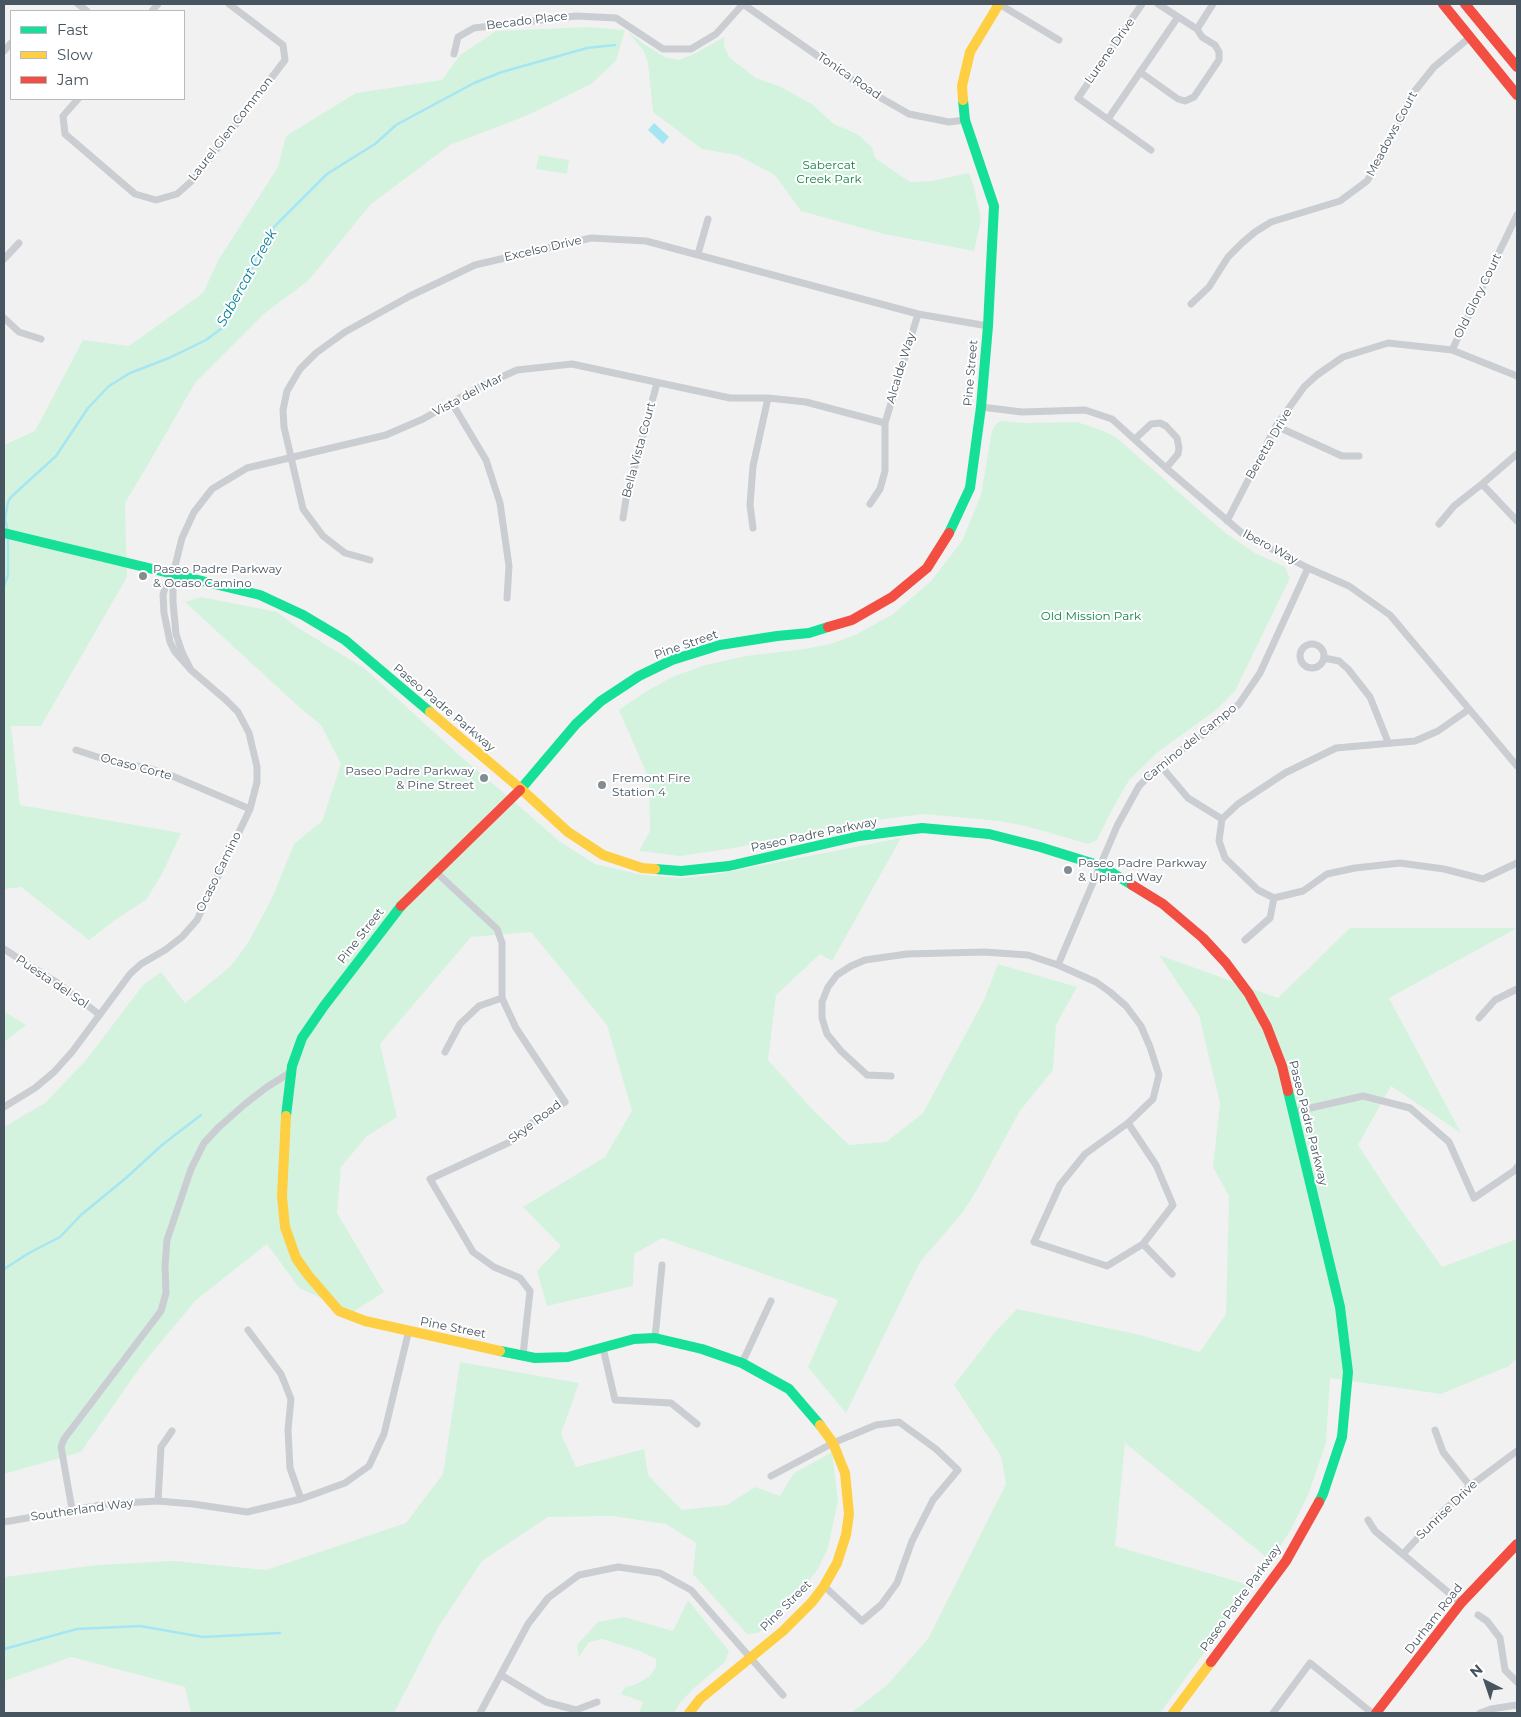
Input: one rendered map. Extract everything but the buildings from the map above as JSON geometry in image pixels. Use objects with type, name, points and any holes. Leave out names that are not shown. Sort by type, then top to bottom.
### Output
[{"type":"main road","name":"Pine Street","points":[[689,1713],[700,1699],[750,1656],[783,1631],[812,1602],[824,1586],[837,1562],[846,1535],[849,1514],[845,1474],[833,1443],[813,1415],[789,1389],[742,1363],[702,1349],[654,1338],[634,1339],[568,1357],[535,1358],[410,1332],[365,1321],[339,1311],[296,1258],[285,1227],[282,1196],[286,1107],[291,1072],[302,1038],[324,1006],[400,907],[521,789],[576,724],[601,701],[639,676],[672,660],[720,645],[809,633],[852,620],[892,598],[927,568],[952,529],[970,488],[981,407],[988,326],[994,206],[965,120],[962,86],[970,52],[999,4]]},
{"type":"main road","points":[[1442,4],[1517,95]]},
{"type":"main road","points":[[1465,4],[1517,67]]},
{"type":"main road","name":"Paseo Padre Parkway","points":[[4,533],[260,595],[303,615],[344,640],[521,789],[568,832],[603,855],[642,868],[681,871],[729,866],[859,836],[922,828],[989,834],[1040,847],[1101,866],[1163,904],[1203,938],[1226,963],[1249,994],[1267,1027],[1282,1066],[1340,1307],[1348,1372],[1342,1437],[1323,1494],[1286,1561],[1173,1713]]},
{"type":"main road","name":"Durham Road","points":[[1374,1713],[1461,1603],[1517,1544]]},
{"type":"street","name":"Laurel Glen Common","points":[[77,100],[64,116],[65,134],[135,194],[156,200],[177,194],[194,179],[285,60],[282,45],[229,4]]},
{"type":"street","name":"Tonica Road","points":[[743,4],[866,90],[909,114],[949,122],[965,120]]},
{"type":"street","name":"Becado Place","points":[[454,54],[458,38],[474,28],[576,16],[616,18],[663,49],[691,49],[716,34],[743,4]]},
{"type":"street","points":[[999,4],[1059,40]]},
{"type":"street","name":"Lurene Drive","points":[[1108,119],[1078,98],[1142,4]]},
{"type":"street","points":[[1140,72],[1178,99],[1185,101],[1194,97],[1219,60],[1219,52],[1215,46],[1196,30],[1158,4]]},
{"type":"street","points":[[1196,30],[1213,4]]},
{"type":"street","points":[[1151,150],[1108,119],[1178,17]]},
{"type":"street","name":"Meadows Court","points":[[1191,304],[1209,287],[1228,257],[1255,232],[1272,222],[1340,201],[1367,181],[1382,157],[1410,97],[1434,66],[1469,38]]},
{"type":"street","name":"Old Glory Court","points":[[1452,350],[1517,215]]},
{"type":"street","points":[[698,254],[708,219]]},
{"type":"street","name":"Excelso Drive","points":[[370,560],[345,553],[323,536],[303,509],[284,427],[283,410],[288,391],[300,369],[316,353],[346,332],[410,296],[475,265],[591,238],[646,241],[918,314],[988,326]]},
{"type":"street","points":[[4,259],[19,243]]},
{"type":"street","name":"Alcalde Way","points":[[870,504],[880,489],[885,471],[885,423],[918,314]]},
{"type":"street","points":[[4,318],[19,332],[41,339]]},
{"type":"street","name":"Beretta Drive","points":[[1227,521],[1276,426],[1304,387],[1317,375],[1343,357],[1388,343],[1452,350],[1517,376]]},
{"type":"street","name":"Vista del Mar","points":[[173,574],[182,538],[194,512],[212,489],[247,468],[386,435],[423,419],[477,388],[518,370],[572,364],[730,398],[768,398],[806,402],[885,423]]},
{"type":"street","name":"Bella Vista Court","points":[[623,518],[626,499],[657,383]]},
{"type":"street","points":[[754,528],[750,505],[753,466],[768,398]]},
{"type":"street","points":[[452,403],[486,460],[500,503],[509,566],[507,598]]},
{"type":"street","name":"Ibero Way","points":[[981,407],[1022,412],[1085,410],[1112,419],[1243,534],[1308,568],[1349,586],[1390,615],[1517,766]]},
{"type":"street","points":[[1135,439],[1151,424],[1160,423],[1166,426],[1179,443],[1178,454],[1166,468]]},
{"type":"street","points":[[1276,426],[1342,456],[1359,456]]},
{"type":"street","points":[[1439,524],[1454,506],[1517,454]]},
{"type":"street","points":[[1482,484],[1517,521]]},
{"type":"street","name":"Camino del Campo","points":[[1058,965],[1117,826],[1139,786],[1160,765],[1218,724],[1239,704],[1260,673],[1308,568]]},
{"type":"street","name":"Ocaso Camino","points":[[4,1107],[35,1088],[54,1072],[72,1052],[130,974],[141,964],[182,937],[197,920],[250,809],[257,782],[257,767],[249,733],[238,712],[191,670],[175,652],[166,629],[164,595],[166,584],[173,574]]},
{"type":"street","points":[[1324,658],[1339,661],[1348,669],[1370,697],[1388,742]]},
{"type":"street","points":[[1468,710],[1438,731],[1415,741],[1336,748],[1285,773],[1238,804],[1222,819],[1219,841],[1225,858],[1258,890],[1274,898],[1303,891],[1326,874],[1355,868],[1400,863],[1444,868],[1482,879],[1517,863]]},
{"type":"street","name":"Ocaso Corte","points":[[76,750],[113,762],[148,768],[170,775],[250,809]]},
{"type":"street","points":[[1160,765],[1188,798],[1222,819]]},
{"type":"street","name":"Skye Road","points":[[436,872],[497,929],[502,943],[502,998],[516,1028],[565,1102],[532,1123],[510,1142],[430,1179],[473,1252],[494,1267],[520,1278],[530,1291],[523,1354]]},
{"type":"street","points":[[1245,940],[1270,918],[1274,898]]},
{"type":"street","name":"Puesta del Sol","points":[[4,949],[58,984],[100,1015]]},
{"type":"street","points":[[891,1076],[867,1075],[841,1051],[827,1034],[822,1018],[822,1002],[828,987],[838,974],[865,960],[908,954],[984,952],[1028,955],[1058,965],[1096,982],[1110,992],[1141,1026],[1150,1047],[1158,1076],[1153,1099],[1128,1123],[1085,1154],[1060,1185],[1034,1242],[1107,1266],[1143,1244],[1174,1205],[1156,1165],[1128,1123]]},
{"type":"street","points":[[1479,1018],[1495,1000],[1517,990]]},
{"type":"street","points":[[445,1052],[460,1024],[479,1006],[502,998]]},
{"type":"street","points":[[72,1510],[61,1447],[64,1439],[161,1311],[166,1293],[165,1266],[167,1240],[191,1169],[204,1143],[219,1128],[245,1104],[291,1072]]},
{"type":"street","points":[[1293,1112],[1363,1096],[1410,1108],[1449,1142],[1474,1198],[1517,1167]]},
{"type":"street","points":[[1143,1244],[1172,1274]]},
{"type":"street","points":[[654,1338],[662,1265]]},
{"type":"street","points":[[742,1363],[771,1301]]},
{"type":"street","points":[[248,1330],[281,1374],[291,1399],[288,1430],[290,1468],[301,1499]]},
{"type":"street","name":"Southerland Way","points":[[4,1522],[107,1504],[158,1501],[248,1512],[301,1499],[345,1484],[369,1466],[384,1434],[410,1332]]},
{"type":"street","points":[[603,1348],[615,1400],[671,1403],[697,1424]]},
{"type":"street","points":[[771,1476],[833,1443],[876,1425],[899,1422],[936,1449],[958,1470],[933,1500],[912,1541],[897,1583],[881,1605],[862,1621],[824,1586]]},
{"type":"street","points":[[1435,1430],[1443,1452],[1470,1486]]},
{"type":"street","points":[[158,1501],[160,1447],[172,1431]]},
{"type":"street","name":"Sunrise Drive","points":[[1403,1554],[1437,1517],[1470,1486],[1517,1451]]},
{"type":"street","points":[[1368,1520],[1374,1531],[1461,1603]]},
{"type":"street","points":[[480,1713],[528,1624],[548,1598],[579,1575],[618,1567],[660,1573],[691,1590],[784,1696]]},
{"type":"street","points":[[1478,1615],[1487,1621],[1500,1638],[1505,1670],[1517,1682]]},
{"type":"street","points":[[1273,1713],[1310,1663],[1374,1713]]},
{"type":"street","points":[[501,1675],[546,1702],[576,1710],[597,1702]]},
{"type":"street","points":[[1480,1713],[1491,1709],[1517,1705]]},
{"type":"green space","points":[[588,27],[625,30],[616,61],[591,84],[528,115],[450,145],[371,204],[308,281],[265,313],[195,383],[125,503],[127,577],[41,726],[11,726],[20,805],[181,833],[163,872],[146,900],[89,940],[21,887],[4,889],[4,445],[35,431],[83,340],[129,346],[203,293],[219,259],[278,167],[286,136],[356,93],[442,80],[460,55],[496,31]]},
{"type":"green space","name":"Sabercat Creek Park","points":[[628,32],[665,57],[679,60],[696,53],[724,37],[724,46],[730,58],[756,78],[779,86],[812,104],[834,124],[857,134],[872,147],[875,158],[910,182],[932,181],[969,173],[981,219],[974,251],[884,234],[801,211],[775,175],[737,155],[702,149],[653,112],[648,63],[644,51]]},
{"type":"green space","points":[[539,155],[569,160],[567,174],[536,169]]},
{"type":"green space","name":"Old Mission Park","points":[[1002,421],[1026,423],[1077,422],[1104,431],[1117,438],[1224,532],[1255,553],[1285,567],[1290,578],[1235,691],[1216,710],[1158,752],[1129,780],[1097,840],[1088,844],[1026,826],[999,821],[924,814],[855,823],[734,848],[680,856],[639,851],[650,831],[649,779],[619,710],[645,692],[672,677],[705,665],[746,656],[830,644],[855,635],[892,615],[931,581],[962,541],[981,495],[992,430],[997,423]]},
{"type":"green space","points":[[201,597],[277,612],[300,629],[364,668],[458,754],[559,841],[595,864],[643,875],[681,878],[712,875],[901,838],[832,961],[820,954],[776,995],[768,1060],[811,1108],[849,1145],[886,1142],[923,1113],[984,1000],[998,964],[1077,987],[1056,1025],[1053,1070],[1019,1112],[963,1212],[920,1262],[846,1413],[808,1367],[838,1300],[662,1238],[634,1254],[633,1286],[547,1306],[537,1271],[561,1246],[523,1207],[605,1157],[632,1111],[607,1025],[531,932],[471,937],[380,1044],[397,1117],[366,1137],[341,1167],[337,1213],[384,1292],[353,1312],[299,1288],[267,1244],[196,1300],[141,1366],[81,1452],[4,1474],[4,1127],[45,1103],[87,1059],[143,985],[161,972],[185,1003],[230,967],[248,943],[272,898],[294,844],[322,821],[341,764],[321,725],[185,602]]},
{"type":"green space","points":[[1350,928],[1517,928],[1389,998],[1461,1133],[1391,1086],[1358,1145],[1394,1200],[1442,1267],[1517,1239],[1517,1358],[1509,1366],[1441,1394],[1330,1378],[1326,1443],[1308,1495],[1290,1531],[1271,1561],[1125,1443],[1115,1546],[1253,1586],[1160,1713],[851,1713],[887,1685],[928,1639],[1006,1484],[1001,1456],[954,1385],[995,1332],[1017,1309],[1136,1334],[1200,1352],[1226,1314],[1229,1196],[1213,1167],[1220,1103],[1199,1015],[1159,955],[1278,998]]},
{"type":"green space","points":[[4,1011],[26,1025],[4,1042]]},
{"type":"green space","points":[[460,1362],[579,1383],[561,1434],[576,1467],[644,1449],[648,1475],[682,1510],[727,1505],[755,1487],[780,1496],[794,1473],[832,1452],[838,1501],[828,1548],[819,1567],[805,1587],[778,1615],[758,1633],[747,1634],[693,1574],[696,1543],[666,1524],[612,1516],[548,1517],[482,1561],[439,1626],[394,1713],[191,1713],[185,1687],[71,1657],[4,1681],[4,1577],[97,1565],[174,1561],[266,1570],[406,1523],[443,1474]]},
{"type":"green space","points":[[688,1600],[729,1651],[725,1662],[693,1689],[680,1703],[674,1713],[639,1713],[643,1702],[621,1694],[625,1687],[634,1685],[649,1677],[656,1667],[656,1659],[640,1651],[602,1639],[589,1642],[579,1657],[577,1645],[598,1622],[624,1617],[673,1631]]},
{"type":"water","points":[[654,123],[669,137],[663,144],[648,130]]},
{"type":"waterway","name":"Sabercat Creek","points":[[8,531],[5,519],[8,502],[11,497],[56,456],[88,408],[109,386],[130,373],[169,358],[206,340],[222,328],[235,305],[240,287],[246,281],[246,275],[254,266],[255,260],[270,231],[327,174],[375,144],[396,125],[474,83],[502,72],[587,48],[615,45]]},
{"type":"waterway","name":"Sabercat Creek","points":[[4,586],[8,575],[8,537]]},
{"type":"waterway","points":[[4,1269],[60,1237],[81,1215],[162,1145],[201,1115]]},
{"type":"waterway","points":[[4,1649],[77,1629],[140,1626],[203,1637],[280,1633]]},
{"type":"traffic: fast","points":[[949,533],[970,488],[981,407],[988,326],[994,206],[965,120],[963,100]]},
{"type":"traffic: fast","points":[[4,533],[260,595],[303,615],[345,640],[430,712]]},
{"type":"traffic: fast","points":[[520,790],[576,724],[601,701],[639,676],[672,660],[720,645],[809,633],[828,627]]},
{"type":"traffic: fast","points":[[655,869],[681,871],[729,866],[859,836],[922,828],[989,834],[1040,847],[1101,866],[1132,885]]},
{"type":"traffic: fast","points":[[286,1116],[292,1066],[302,1038],[324,1006],[401,906]]},
{"type":"traffic: fast","points":[[1288,1091],[1340,1307],[1348,1372],[1342,1437],[1319,1502]]},
{"type":"traffic: fast","points":[[500,1351],[535,1358],[568,1357],[634,1339],[655,1338],[702,1349],[742,1363],[789,1389],[820,1425]]},
{"type":"traffic: slow","points":[[963,100],[962,86],[970,52],[999,4]]},
{"type":"traffic: slow","points":[[430,712],[521,789],[568,832],[603,855],[642,868],[655,869]]},
{"type":"traffic: slow","points":[[286,1116],[282,1196],[285,1227],[296,1258],[339,1311],[365,1321],[500,1351]]},
{"type":"traffic: slow","points":[[689,1713],[700,1699],[783,1631],[812,1602],[837,1563],[846,1535],[849,1514],[845,1473],[833,1443],[820,1425]]},
{"type":"traffic: slow","points":[[1173,1713],[1211,1662]]},
{"type":"traffic: jam","points":[[1443,4],[1517,95]]},
{"type":"traffic: jam","points":[[1465,4],[1517,67]]},
{"type":"traffic: jam","points":[[828,627],[852,620],[892,597],[927,568],[949,533]]},
{"type":"traffic: jam","points":[[401,906],[520,790]]},
{"type":"traffic: jam","points":[[1132,885],[1163,904],[1203,938],[1226,963],[1249,994],[1267,1027],[1282,1066],[1288,1091]]},
{"type":"traffic: jam","points":[[1211,1662],[1286,1561],[1319,1502]]},
{"type":"traffic: jam","points":[[1376,1713],[1461,1603],[1517,1544]]},
{"type":"place","name":"Paseo Padre Parkway & Ocaso Camino","points":[[143,576]]},
{"type":"place","name":"Paseo Padre Parkway & Pine Street","points":[[484,778]]},
{"type":"place","name":"Fremont Fire Station 4","points":[[602,785]]},
{"type":"place","name":"Paseo Padre Parkway & Upland Way","points":[[1068,870]]}]
